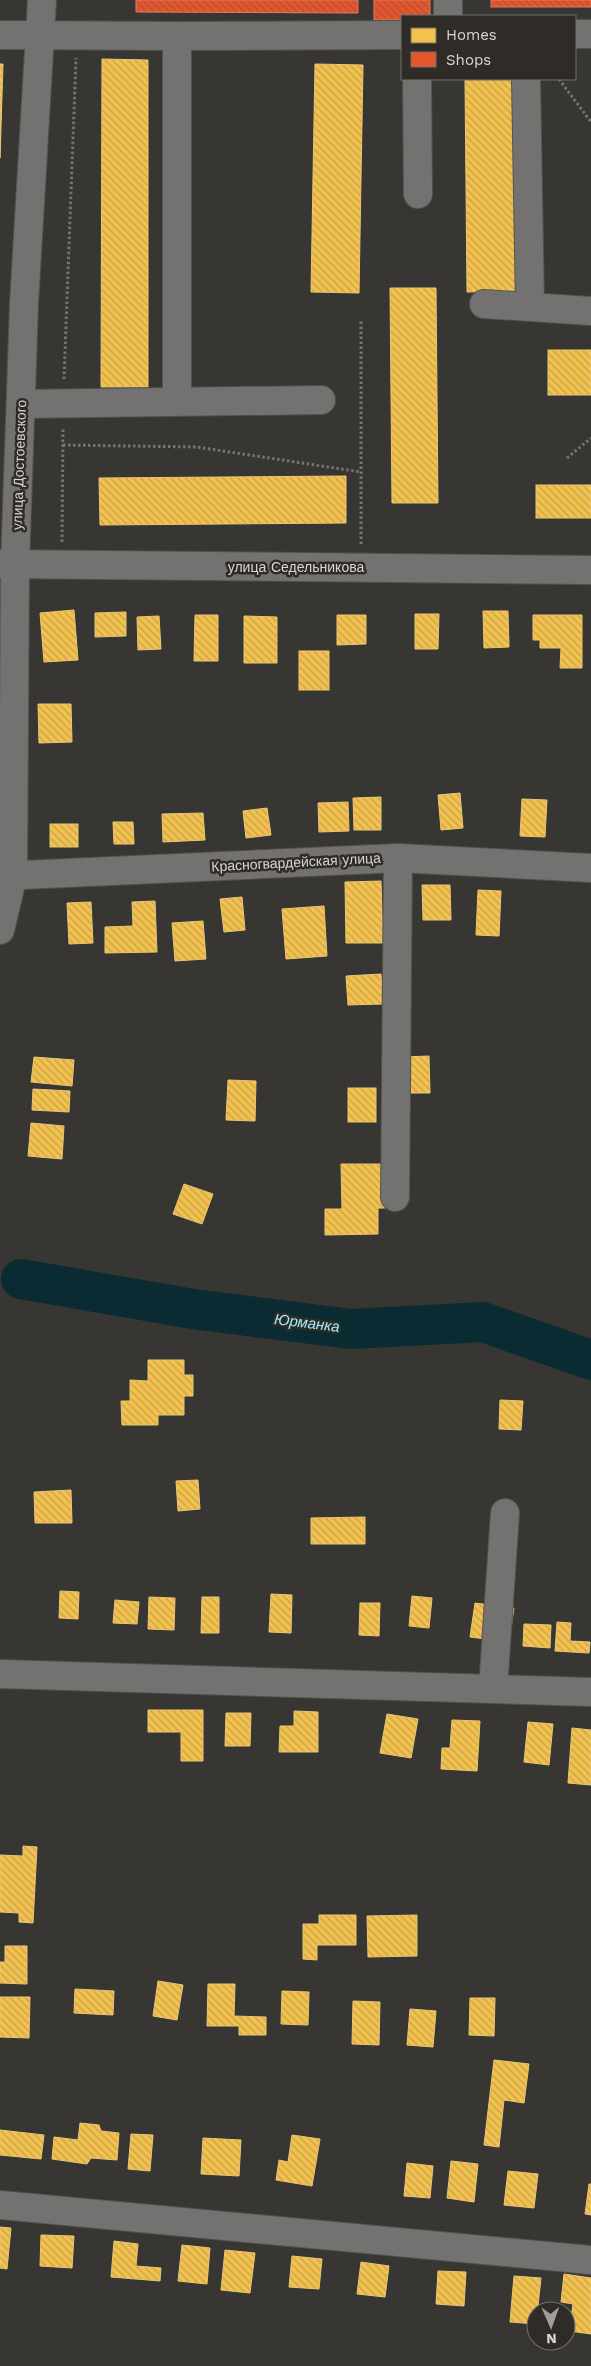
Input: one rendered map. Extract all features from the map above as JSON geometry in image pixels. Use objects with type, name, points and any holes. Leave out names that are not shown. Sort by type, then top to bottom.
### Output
[{"type":"street","name":"улица Достоевского","points":[[0,930],[6,876],[8,564],[22,404],[12,304],[42,0]]},
{"type":"street","points":[[448,0],[448,15]]},
{"type":"street","points":[[576,34],[591,34]]},
{"type":"street","points":[[0,35],[401,35]]},
{"type":"street","points":[[177,36],[177,400]]},
{"type":"street","points":[[417,80],[418,194]]},
{"type":"street","points":[[526,80],[530,307]]},
{"type":"street","points":[[484,304],[591,311]]},
{"type":"street","points":[[22,404],[177,400],[321,400]]},
{"type":"street","name":"улица Седельникова","points":[[8,564],[591,570]]},
{"type":"street","points":[[395,1198],[398,858]]},
{"type":"street","name":"Красногвардейская улица","points":[[6,876],[398,858],[591,868]]},
{"type":"street","points":[[493,1689],[506,1513]]},
{"type":"street","points":[[0,1674],[591,1692]]},
{"type":"street","points":[[0,2204],[591,2260]]},
{"type":"path","points":[[62,565],[63,403],[77,35]]},
{"type":"path","points":[[560,80],[591,122]]},
{"type":"path","points":[[361,321],[361,567]]},
{"type":"path","points":[[567,458],[591,438]]},
{"type":"path","points":[[63,445],[197,447],[361,472]]},
{"type":"building: Homes","points":[[102,59],[148,60],[148,387],[101,387]]},
{"type":"building: Homes","points":[[0,64],[3,64],[0,158]]},
{"type":"building: Homes","points":[[315,64],[363,65],[359,293],[311,292]]},
{"type":"building: Homes","points":[[465,80],[517,80],[519,291],[467,292]]},
{"type":"building: Homes","points":[[390,288],[436,288],[438,503],[392,503]]},
{"type":"building: Homes","points":[[548,350],[591,350],[591,395],[548,395]]},
{"type":"building: Homes","points":[[346,476],[346,523],[100,525],[99,478]]},
{"type":"building: Homes","points":[[536,485],[591,485],[591,518],[536,518]]},
{"type":"building: Homes","points":[[74,610],[78,660],[44,662],[40,613]]},
{"type":"building: Homes","points":[[483,611],[508,611],[509,647],[484,648]]},
{"type":"building: Homes","points":[[126,612],[126,636],[95,637],[95,613]]},
{"type":"building: Homes","points":[[415,614],[439,614],[438,649],[415,649]]},
{"type":"building: Homes","points":[[195,615],[218,615],[218,661],[194,661]]},
{"type":"building: Homes","points":[[337,615],[366,615],[366,644],[337,645]]},
{"type":"building: Homes","points":[[533,615],[582,615],[582,668],[560,668],[561,648],[540,648],[540,640],[533,640]]},
{"type":"building: Homes","points":[[159,616],[161,649],[138,650],[137,617]]},
{"type":"building: Homes","points":[[244,616],[277,617],[277,663],[244,663]]},
{"type":"building: Homes","points":[[299,651],[329,651],[329,690],[299,690]]},
{"type":"building: Homes","points":[[38,704],[71,704],[72,742],[39,743]]},
{"type":"building: Homes","points":[[460,793],[463,828],[441,830],[438,795]]},
{"type":"building: Homes","points":[[381,797],[381,830],[354,830],[353,798]]},
{"type":"building: Homes","points":[[522,799],[547,800],[545,837],[520,836]]},
{"type":"building: Homes","points":[[348,802],[349,831],[319,832],[318,803]]},
{"type":"building: Homes","points":[[267,808],[271,835],[246,838],[243,811]]},
{"type":"building: Homes","points":[[203,813],[205,840],[163,842],[162,814]]},
{"type":"building: Homes","points":[[113,822],[133,822],[134,844],[114,844]]},
{"type":"building: Homes","points":[[50,824],[78,824],[78,847],[50,847]]},
{"type":"building: Homes","points":[[381,881],[383,943],[346,943],[345,882]]},
{"type":"building: Homes","points":[[422,885],[450,885],[451,920],[423,920]]},
{"type":"building: Homes","points":[[478,890],[501,891],[499,936],[476,935]]},
{"type":"building: Homes","points":[[242,897],[245,930],[224,932],[220,899]]},
{"type":"building: Homes","points":[[155,901],[157,952],[105,953],[105,927],[133,926],[132,902]]},
{"type":"building: Homes","points":[[91,902],[93,943],[69,944],[67,903]]},
{"type":"building: Homes","points":[[324,906],[327,956],[286,959],[282,909]]},
{"type":"building: Homes","points":[[203,921],[206,959],[175,961],[172,923]]},
{"type":"building: Homes","points":[[381,974],[383,1004],[348,1005],[346,976]]},
{"type":"building: Homes","points":[[429,1056],[430,1093],[404,1093],[403,1057]]},
{"type":"building: Homes","points":[[34,1057],[74,1060],[72,1086],[31,1082]]},
{"type":"building: Homes","points":[[228,1080],[256,1081],[255,1121],[226,1120]]},
{"type":"building: Homes","points":[[348,1088],[376,1088],[376,1122],[348,1122]]},
{"type":"building: Homes","points":[[33,1089],[70,1091],[69,1112],[32,1110]]},
{"type":"building: Homes","points":[[31,1123],[64,1126],[62,1159],[28,1156]]},
{"type":"building: Homes","points":[[341,1164],[385,1164],[385,1208],[378,1208],[378,1234],[325,1235],[325,1209],[342,1209]]},
{"type":"building: Homes","points":[[184,1184],[213,1194],[202,1224],[173,1214]]},
{"type":"building: Homes","points":[[148,1360],[184,1360],[184,1375],[193,1375],[193,1396],[184,1396],[184,1415],[158,1415],[158,1425],[122,1425],[121,1401],[130,1401],[130,1380],[148,1381]]},
{"type":"building: Homes","points":[[500,1400],[523,1401],[521,1430],[499,1429]]},
{"type":"building: Homes","points":[[198,1480],[200,1509],[178,1511],[176,1481]]},
{"type":"building: Homes","points":[[71,1490],[72,1523],[35,1523],[34,1492]]},
{"type":"building: Homes","points":[[365,1517],[365,1544],[311,1544],[311,1518]]},
{"type":"building: Homes","points":[[60,1591],[79,1592],[78,1619],[59,1618]]},
{"type":"building: Homes","points":[[271,1594],[292,1595],[291,1633],[269,1632]]},
{"type":"building: Homes","points":[[412,1596],[432,1598],[429,1628],[409,1626]]},
{"type":"building: Homes","points":[[149,1597],[175,1598],[174,1630],[148,1629]]},
{"type":"building: Homes","points":[[202,1597],[219,1597],[219,1633],[201,1633]]},
{"type":"building: Homes","points":[[115,1600],[139,1602],[137,1624],[113,1623]]},
{"type":"building: Homes","points":[[360,1603],[380,1603],[379,1636],[359,1635]]},
{"type":"building: Homes","points":[[475,1603],[514,1608],[509,1642],[470,1637]]},
{"type":"building: Homes","points":[[557,1622],[571,1623],[570,1641],[590,1642],[589,1653],[555,1651]]},
{"type":"building: Homes","points":[[524,1624],[551,1625],[550,1648],[523,1646]]},
{"type":"building: Homes","points":[[148,1710],[203,1710],[203,1761],[181,1761],[181,1732],[148,1732]]},
{"type":"building: Homes","points":[[294,1711],[318,1712],[318,1752],[279,1752],[280,1726],[294,1726]]},
{"type":"building: Homes","points":[[226,1713],[251,1713],[250,1746],[225,1746]]},
{"type":"building: Homes","points":[[387,1714],[418,1719],[411,1758],[380,1753]]},
{"type":"building: Homes","points":[[452,1720],[480,1721],[477,1771],[441,1769],[442,1748],[450,1748]]},
{"type":"building: Homes","points":[[528,1722],[553,1724],[549,1765],[524,1762]]},
{"type":"building: Homes","points":[[572,1728],[591,1730],[591,1785],[568,1783]]},
{"type":"building: Homes","points":[[23,1846],[37,1847],[33,1923],[19,1922],[19,1913],[0,1912],[0,1855],[23,1856]]},
{"type":"building: Homes","points":[[319,1915],[356,1915],[356,1945],[317,1945],[317,1960],[303,1959],[303,1924],[319,1924]]},
{"type":"building: Homes","points":[[417,1915],[417,1956],[368,1957],[367,1916]]},
{"type":"building: Homes","points":[[5,1946],[27,1946],[27,1984],[0,1983],[0,1962],[5,1962]]},
{"type":"building: Homes","points":[[158,1981],[183,1985],[177,2020],[153,2016]]},
{"type":"building: Homes","points":[[208,1984],[235,1984],[234,2016],[266,2017],[266,2035],[239,2035],[239,2026],[207,2026]]},
{"type":"building: Homes","points":[[75,1989],[114,1991],[113,2015],[74,2013]]},
{"type":"building: Homes","points":[[282,1991],[309,1992],[308,2025],[281,2024]]},
{"type":"building: Homes","points":[[0,1997],[30,1997],[29,2038],[0,2037]]},
{"type":"building: Homes","points":[[470,1998],[495,1998],[494,2036],[469,2035]]},
{"type":"building: Homes","points":[[353,2001],[380,2002],[379,2045],[352,2044]]},
{"type":"building: Homes","points":[[410,2009],[436,2011],[433,2047],[407,2045]]},
{"type":"building: Homes","points":[[494,2060],[529,2064],[524,2103],[504,2100],[499,2147],[484,2145]]},
{"type":"building: Homes","points":[[80,2123],[99,2125],[101,2131],[119,2133],[117,2160],[91,2158],[87,2164],[52,2159],[54,2137],[78,2140]]},
{"type":"building: Homes","points":[[0,2130],[44,2135],[41,2159],[0,2155]]},
{"type":"building: Homes","points":[[131,2134],[153,2135],[150,2171],[128,2169]]},
{"type":"building: Homes","points":[[292,2135],[320,2139],[312,2186],[276,2180],[279,2160],[288,2162]]},
{"type":"building: Homes","points":[[203,2138],[241,2140],[239,2176],[201,2174]]},
{"type":"building: Homes","points":[[451,2161],[478,2164],[474,2202],[447,2198]]},
{"type":"building: Homes","points":[[407,2163],[433,2166],[430,2198],[404,2196]]},
{"type":"building: Homes","points":[[508,2171],[538,2174],[534,2208],[504,2205]]},
{"type":"building: Homes","points":[[589,2184],[591,2184],[591,2215],[585,2214]]},
{"type":"building: Homes","points":[[0,2227],[11,2228],[7,2269],[0,2268]]},
{"type":"building: Homes","points":[[41,2235],[74,2236],[72,2268],[40,2266]]},
{"type":"building: Homes","points":[[114,2241],[138,2244],[136,2266],[161,2268],[160,2281],[111,2277]]},
{"type":"building: Homes","points":[[182,2245],[210,2248],[207,2284],[178,2281]]},
{"type":"building: Homes","points":[[225,2250],[255,2253],[250,2293],[221,2290]]},
{"type":"building: Homes","points":[[292,2256],[322,2259],[319,2289],[289,2287]]},
{"type":"building: Homes","points":[[361,2262],[389,2266],[385,2297],[357,2294]]},
{"type":"building: Homes","points":[[438,2271],[466,2272],[464,2306],[436,2304]]},
{"type":"building: Homes","points":[[564,2274],[591,2278],[591,2334],[576,2332],[576,2301],[561,2301]]},
{"type":"building: Homes","points":[[514,2276],[541,2278],[538,2301],[526,2301],[526,2323],[510,2322]]},
{"type":"building: Shops","points":[[136,0],[358,0],[358,13],[136,12]]},
{"type":"building: Shops","points":[[374,0],[430,0],[430,15],[401,15],[401,20],[374,20]]},
{"type":"building: Shops","points":[[491,0],[591,0],[591,7],[491,7]]},
{"type":"waterway","name":"Юрманка","points":[[21,1279],[193,1309],[351,1329],[483,1322],[591,1360]]}]
